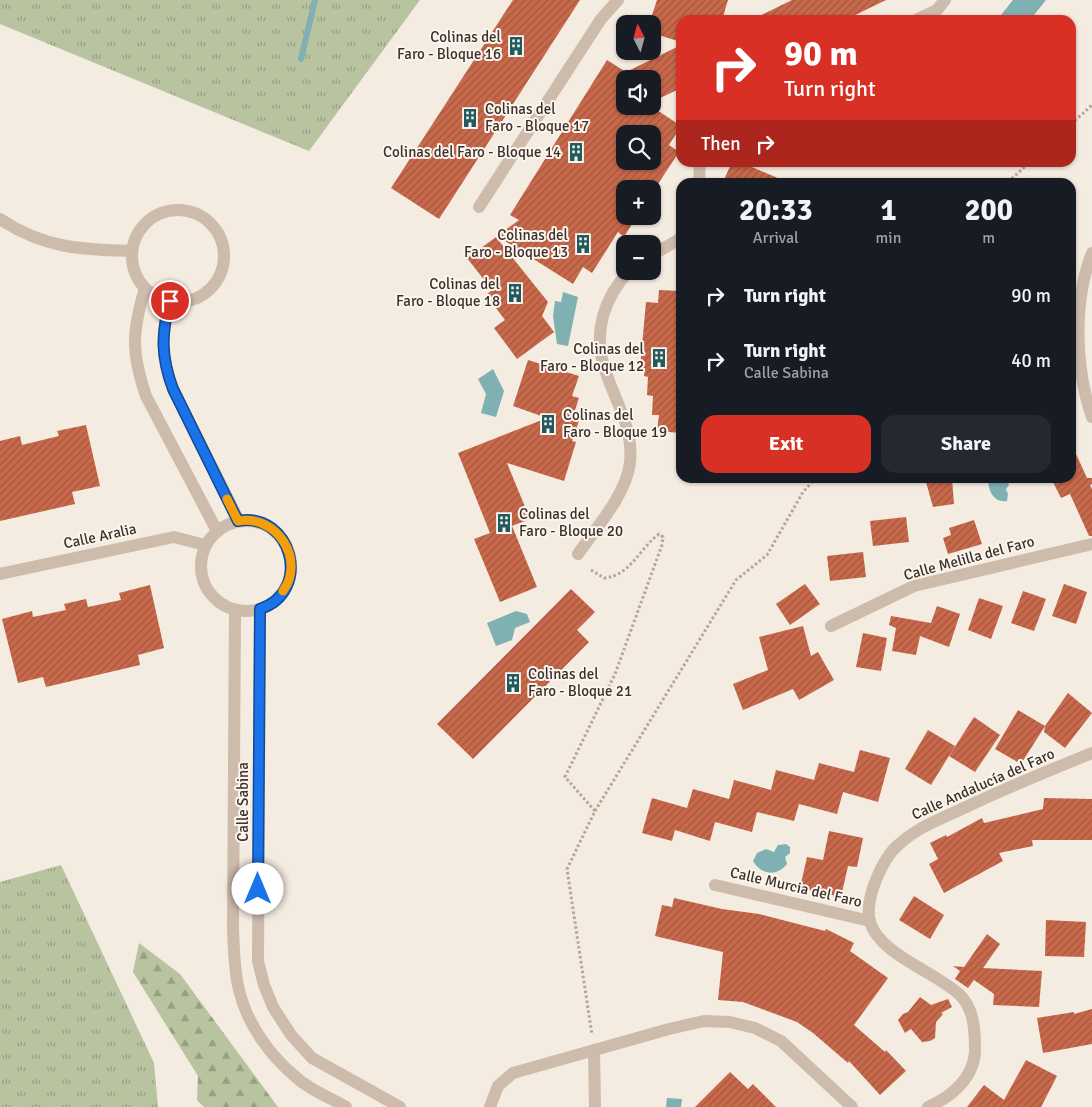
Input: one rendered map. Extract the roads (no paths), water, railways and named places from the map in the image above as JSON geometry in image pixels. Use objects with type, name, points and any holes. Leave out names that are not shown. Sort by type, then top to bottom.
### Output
[{"type":"street","points":[[479,207],[601,19],[618,0]]},
{"type":"street","points":[[926,15],[937,10],[945,0]]},
{"type":"street","points":[[187,211],[201,217],[212,226],[220,238],[224,252],[223,266],[218,280],[208,291],[194,299],[179,302],[163,300],[149,292],[138,281],[133,266],[132,251],[137,235],[147,222],[159,214],[187,211]]},
{"type":"street","points":[[0,219],[16,229],[48,242],[86,250],[132,251]]},
{"type":"street","points":[[661,250],[676,241]]},
{"type":"street","points":[[1092,253],[1085,274],[1078,319],[1081,367],[1086,399],[1092,417]]},
{"type":"street","points":[[578,554],[621,493],[630,464],[630,445],[624,418],[603,366],[599,346],[601,323],[607,302],[620,280]]},
{"type":"street","points":[[145,288],[137,316],[134,346],[138,372],[146,396],[217,531]]},
{"type":"street","points":[[170,301],[164,322],[162,343],[166,369],[173,389],[238,521]]},
{"type":"street","points":[[238,521],[258,522],[272,529],[284,540],[290,554],[291,570],[288,585],[278,598],[267,607],[253,611],[235,610],[213,598],[205,586],[201,572],[201,558],[206,544],[217,531],[227,524],[238,521]]},
{"type":"street","name":"Calle Aralia","points":[[0,574],[174,537],[206,544]]},
{"type":"street","name":"Calle Melilla del Faro","points":[[831,626],[914,586],[1092,544]]},
{"type":"street","points":[[0,568],[24,568]]},
{"type":"street","name":"Calle Sabina","points":[[260,609],[258,961],[264,985],[273,1007],[290,1035],[312,1058],[400,1107]]},
{"type":"street","name":"Calle Sabina","points":[[235,610],[233,930],[234,965],[239,991],[250,1022],[269,1050],[298,1079],[346,1107]]},
{"type":"street","name":"Calle Andalucía del Faro","points":[[870,921],[870,897],[878,872],[893,850],[916,830],[1016,783],[1092,753]]},
{"type":"street","name":"Calle Murcia del Faro","points":[[715,885],[870,921]]},
{"type":"street","points":[[870,921],[878,937],[898,954],[946,984],[960,996],[971,1012],[975,1035],[974,1057],[970,1071],[960,1086],[941,1101],[928,1107]]},
{"type":"street","points":[[490,1107],[498,1086],[513,1073],[669,1028],[704,1021],[730,1022],[755,1028],[781,1041],[852,1107]]},
{"type":"street","points":[[594,1050],[595,1107]]},
{"type":"water","points":[[1013,0],[1046,0],[1034,15],[1001,15]]},
{"type":"water","points":[[563,292],[578,297],[568,346],[557,344],[553,316],[555,301],[561,302]]},
{"type":"water","points":[[493,369],[504,391],[496,417],[481,413],[486,394],[478,379]]},
{"type":"water","points":[[989,483],[1008,483],[1006,489],[1008,494],[1007,501],[995,498]]},
{"type":"water","points":[[516,611],[527,614],[530,622],[515,628],[512,640],[496,646],[487,623]]},
{"type":"water","points":[[786,844],[790,847],[790,853],[785,857],[787,864],[779,871],[769,873],[756,866],[753,861],[757,853],[766,849],[774,852],[778,845]]},
{"type":"water","points":[[667,1098],[682,1099],[681,1107],[666,1107]]},
{"type":"waterway","points":[[301,59],[315,0]]},
{"type":"place","name":"Colinas del Faro - Bloque 16","points":[[516,46]]},
{"type":"place","name":"Colinas del Faro - Bloque 17","points":[[470,118]]},
{"type":"place","name":"Colinas del Faro - Bloque 14","points":[[576,152]]},
{"type":"place","name":"Colinas del Faro - Bloque 13","points":[[583,244]]},
{"type":"place","name":"Colinas del Faro - Bloque 18","points":[[515,293]]},
{"type":"place","name":"Colinas del Faro - Bloque 12","points":[[659,358]]},
{"type":"place","name":"Colinas del Faro - Bloque 19","points":[[548,424]]},
{"type":"place","name":"Colinas del Faro - Bloque 20","points":[[504,523]]},
{"type":"place","name":"Colinas del Faro - Bloque 21","points":[[513,683]]}]
